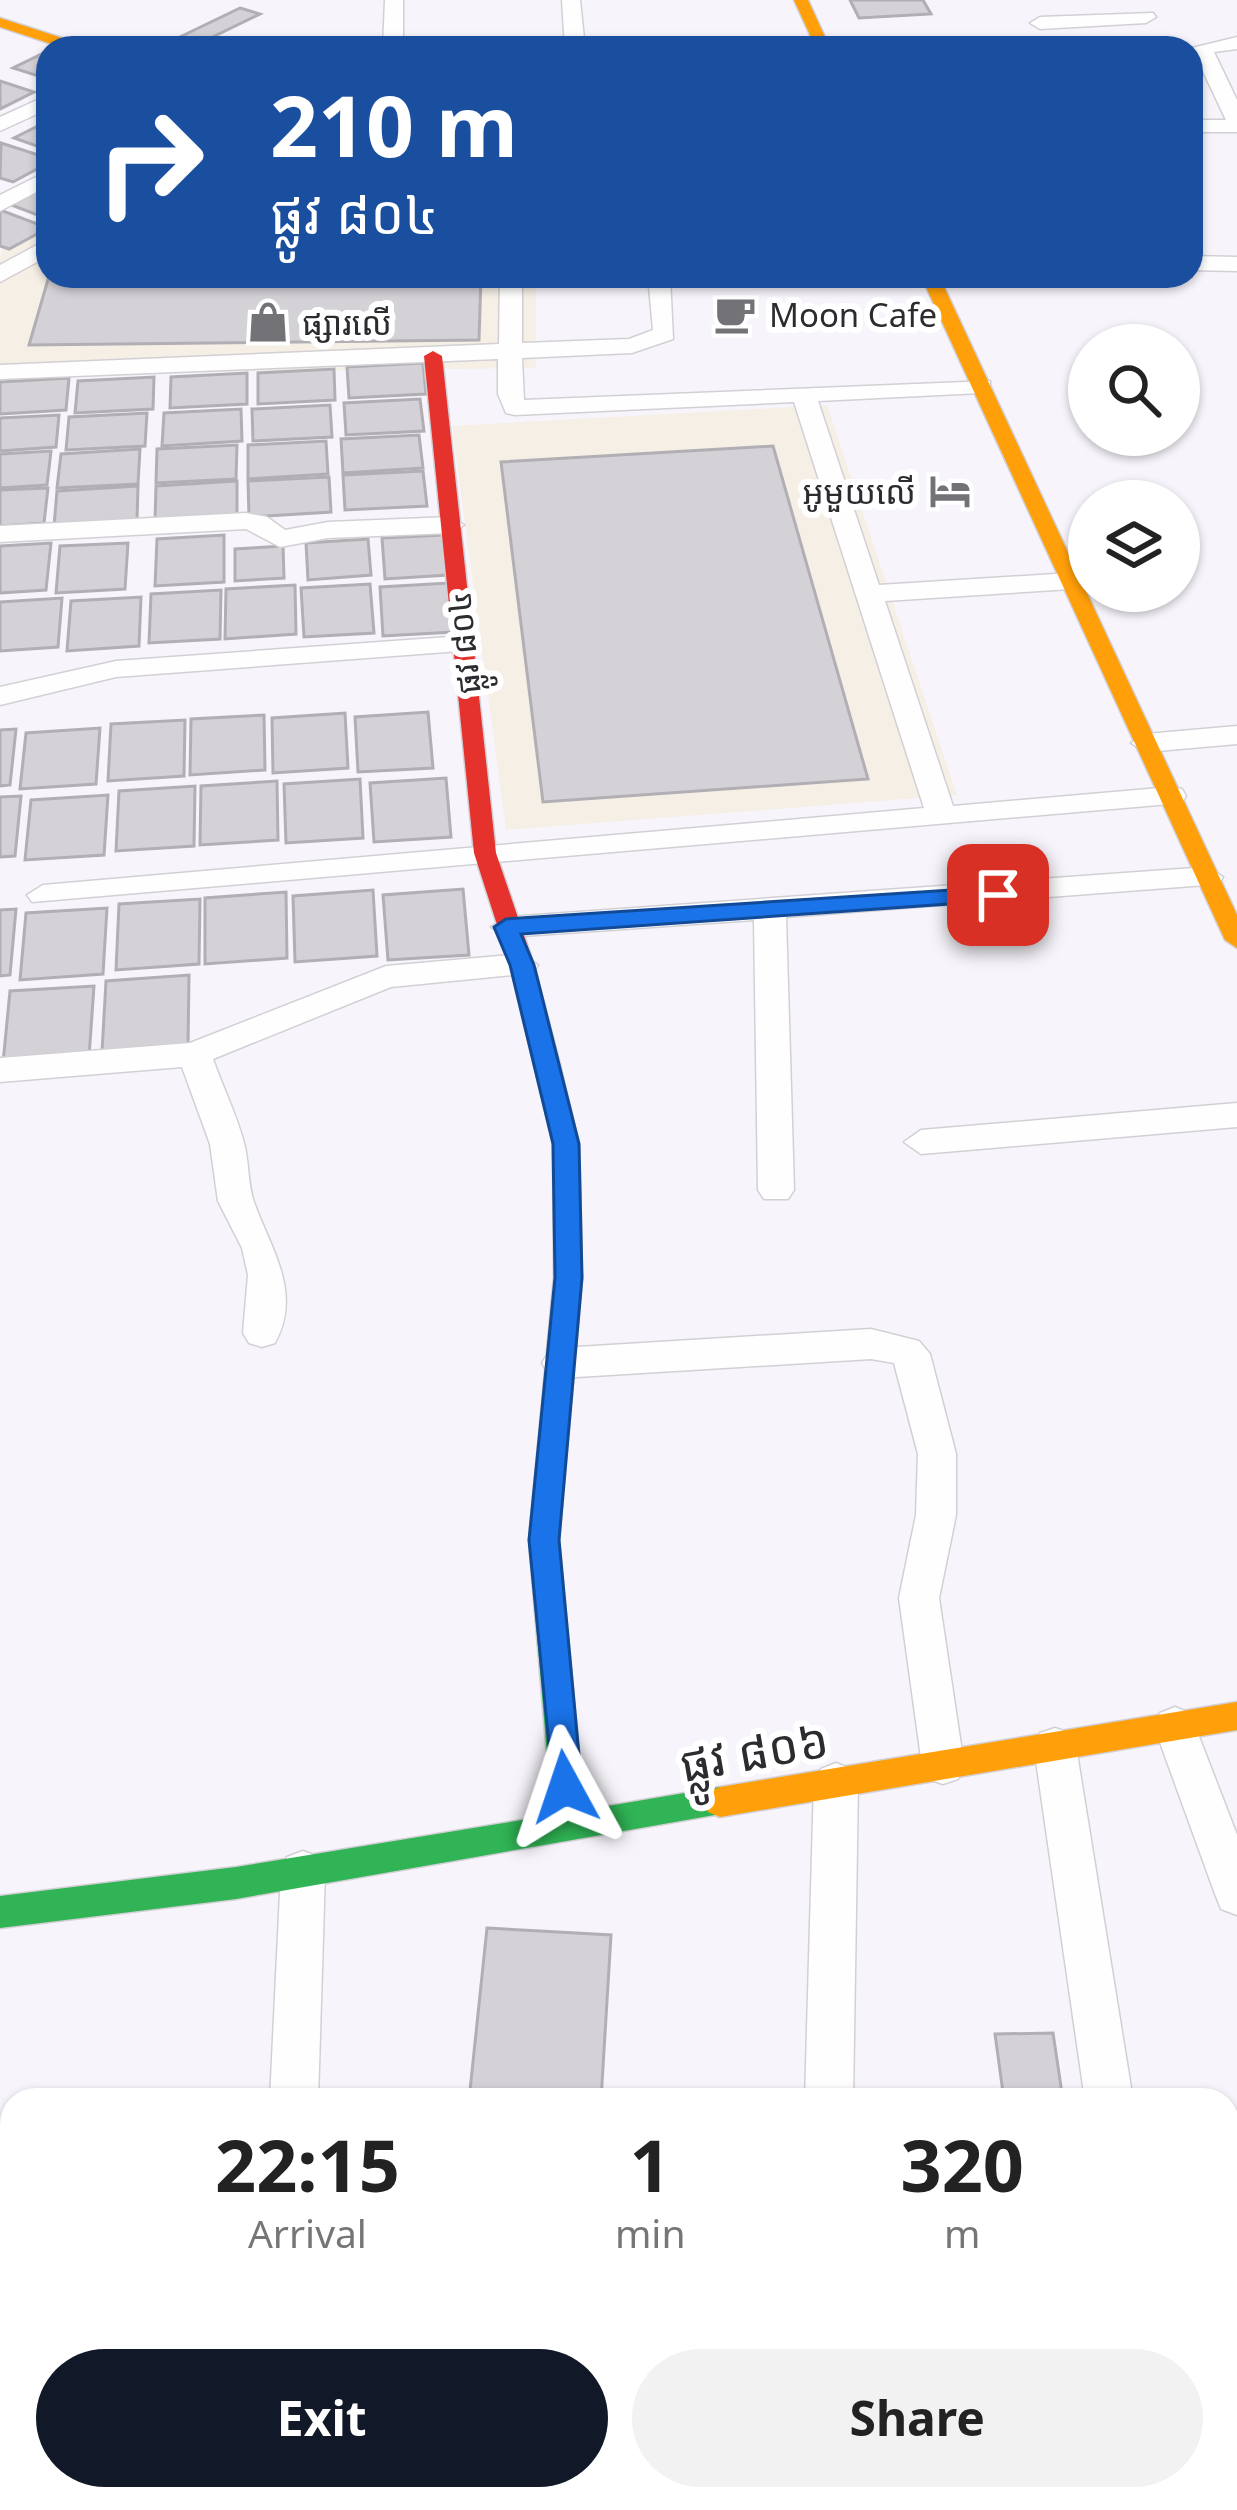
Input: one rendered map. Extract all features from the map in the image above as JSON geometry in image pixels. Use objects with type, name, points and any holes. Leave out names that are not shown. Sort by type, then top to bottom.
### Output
[{"type":"street","points":[[393,36],[394,0]]},
{"type":"street","points":[[571,0],[574,36]]},
{"type":"street","points":[[802,0],[818,36]]},
{"type":"street","points":[[1021,0],[1052,36]]},
{"type":"street","points":[[1040,23],[1146,17]]},
{"type":"street","points":[[0,22],[43,36]]},
{"type":"street","points":[[1203,48],[1237,43]]},
{"type":"street","points":[[1203,65],[1237,124],[1203,125]]},
{"type":"street","points":[[0,125],[36,107]]},
{"type":"street","points":[[0,205],[36,184]]},
{"type":"street","points":[[0,275],[36,253]]},
{"type":"street","points":[[1203,261],[1237,264]]},
{"type":"street","points":[[511,288],[509,353],[515,408],[981,386]]},
{"type":"street","points":[[0,372],[632,346],[665,334],[660,288]]},
{"type":"street","points":[[936,288],[1237,940]]},
{"type":"street","name":"ផ្លូវ ៨០៤","points":[[433,356],[484,853],[522,965],[566,1144],[568,1278],[544,1540],[569,1828]]},
{"type":"street","points":[[804,395],[941,815]]},
{"type":"street","points":[[0,534],[246,521],[258,523],[280,539],[328,530],[451,525]]},
{"type":"street","points":[[866,584],[1066,571]]},
{"type":"street","points":[[0,696],[116,669],[463,644]]},
{"type":"street","points":[[1146,742],[1237,735]]},
{"type":"street","points":[[43,896],[484,853],[1171,796]]},
{"type":"street","points":[[506,927],[1208,877]]},
{"type":"street","points":[[770,910],[776,1190]]},
{"type":"street","points":[[0,1070],[194,1054],[386,976],[522,965]]},
{"type":"street","points":[[194,1054],[226,1144],[236,1201],[260,1248],[266,1275],[262,1334]]},
{"type":"street","points":[[921,1142],[1237,1115]]},
{"type":"street","points":[[561,1363],[872,1344],[905,1352],[917,1364],[937,1454],[936,1515],[919,1598],[943,1766]]},
{"type":"street","name":"ផ្លូវ ៨០៦","points":[[0,1912],[303,1872],[1237,1716]]},
{"type":"street","points":[[1175,1726],[1237,1894]]},
{"type":"street","points":[[1055,1747],[1107,2088]]},
{"type":"street","points":[[829,2088],[836,1783]]},
{"type":"street","points":[[294,2088],[303,1872]]},
{"type":"shaded area","name":"ផ្សារលើ","points":[[36,220],[36,288],[536,288],[536,368],[0,374],[0,257],[12,221]]},
{"type":"shaded area","points":[[827,405],[957,795],[506,830],[452,426]]},
{"type":"building","points":[[850,0],[923,0],[931,14],[859,18]]},
{"type":"building","points":[[240,8],[260,14],[215,36],[182,36]]},
{"type":"building","points":[[36,57],[36,75],[13,68]]},
{"type":"building","points":[[0,81],[34,92],[0,109]]},
{"type":"building","points":[[36,127],[36,146],[14,138]]},
{"type":"building","points":[[1,143],[36,154],[36,170],[13,182],[0,178]]},
{"type":"building","points":[[36,189],[36,214],[6,203]]},
{"type":"building","points":[[0,210],[36,224],[36,234],[9,249],[0,246]]},
{"type":"building","points":[[46,288],[481,288],[479,340],[29,345]]},
{"type":"building","points":[[423,363],[426,394],[349,398],[347,367]]},
{"type":"building","points":[[334,369],[335,400],[258,404],[258,373]]},
{"type":"building","points":[[247,373],[247,404],[170,408],[171,377]]},
{"type":"building","points":[[154,377],[153,409],[75,413],[78,381]]},
{"type":"building","points":[[69,378],[66,410],[0,414],[0,382]]},
{"type":"building","points":[[420,399],[424,431],[346,435],[344,403]]},
{"type":"building","points":[[330,405],[332,437],[253,441],[252,409]]},
{"type":"building","points":[[241,409],[242,441],[162,446],[164,413]]},
{"type":"building","points":[[147,413],[145,446],[66,450],[69,417]]},
{"type":"building","points":[[59,415],[56,447],[0,451],[0,418]]},
{"type":"building","points":[[419,435],[423,468],[343,473],[341,439]]},
{"type":"building","points":[[326,441],[328,474],[248,479],[248,445]]},
{"type":"building","points":[[237,445],[236,479],[156,483],[157,449]]},
{"type":"building","points":[[773,446],[868,779],[543,802],[501,462]]},
{"type":"building","points":[[140,449],[138,484],[57,488],[61,454]]},
{"type":"building","points":[[51,451],[47,485],[0,488],[0,454]]},
{"type":"building","points":[[423,471],[427,506],[345,510],[343,475]]},
{"type":"building","points":[[329,477],[331,512],[249,517],[248,481]]},
{"type":"building","points":[[237,481],[237,517],[155,521],[156,486]]},
{"type":"building","points":[[138,486],[137,522],[54,526],[57,491]]},
{"type":"building","points":[[48,488],[44,523],[0,526],[0,490]]},
{"type":"building","points":[[224,535],[224,582],[155,586],[157,539]]},
{"type":"building","points":[[444,535],[448,575],[385,579],[382,538]]},
{"type":"building","points":[[368,539],[371,575],[308,580],[306,543]]},
{"type":"building","points":[[51,543],[46,590],[0,593],[0,546]]},
{"type":"building","points":[[128,543],[125,589],[56,593],[60,546]]},
{"type":"building","points":[[283,546],[284,578],[235,581],[235,549]]},
{"type":"building","points":[[449,583],[454,632],[383,636],[380,587]]},
{"type":"building","points":[[370,584],[374,633],[304,637],[301,588]]},
{"type":"building","points":[[295,585],[296,634],[225,639],[226,589]]},
{"type":"building","points":[[221,590],[220,639],[149,643],[151,594]]},
{"type":"building","points":[[141,597],[139,646],[67,651],[71,601]]},
{"type":"building","points":[[62,598],[58,647],[0,651],[0,602]]},
{"type":"building","points":[[428,712],[433,768],[358,772],[355,717]]},
{"type":"building","points":[[345,713],[348,768],[273,773],[272,718]]},
{"type":"building","points":[[264,715],[265,770],[190,775],[191,719]]},
{"type":"building","points":[[185,720],[184,776],[108,781],[111,724]]},
{"type":"building","points":[[100,728],[96,784],[20,789],[26,733]]},
{"type":"building","points":[[16,729],[10,785],[0,786],[0,730]]},
{"type":"building","points":[[446,778],[451,837],[374,842],[370,783]]},
{"type":"building","points":[[360,779],[363,838],[286,843],[284,784]]},
{"type":"building","points":[[277,781],[278,840],[200,845],[201,786]]},
{"type":"building","points":[[195,786],[194,846],[116,851],[119,791]]},
{"type":"building","points":[[108,795],[104,855],[25,860],[31,800]]},
{"type":"building","points":[[21,796],[15,856],[0,857],[0,797]]},
{"type":"building","points":[[463,889],[469,955],[388,960],[383,895]]},
{"type":"building","points":[[373,890],[377,956],[295,962],[293,896]]},
{"type":"building","points":[[286,892],[287,958],[205,964],[205,898]]},
{"type":"building","points":[[200,899],[199,964],[116,970],[119,904]]},
{"type":"building","points":[[107,908],[103,974],[20,980],[26,913]]},
{"type":"building","points":[[16,909],[10,975],[0,976],[0,910]]},
{"type":"building","points":[[189,975],[188,1046],[102,1052],[106,981]]},
{"type":"building","points":[[94,986],[89,1057],[3,1063],[10,991]]},
{"type":"building","points":[[487,1928],[611,1935],[602,2088],[470,2088]]},
{"type":"building","points":[[1053,2033],[1061,2088],[1002,2088],[995,2034]]},
{"type":"traffic: fast","points":[[547,1065],[566,1144],[568,1278],[544,1540],[569,1828]]},
{"type":"traffic: fast","points":[[0,1912],[236,1883],[720,1802]]},
{"type":"traffic: slow","points":[[801,0],[818,36]]},
{"type":"traffic: slow","points":[[0,22],[43,36]]},
{"type":"traffic: slow","points":[[936,288],[1237,940]]},
{"type":"traffic: slow","points":[[720,1802],[1237,1716]]},
{"type":"traffic: jam","points":[[433,356],[485,853],[522,965],[547,1065]]},
{"type":"place","name":"Moon Cafe","points":[[735,314]]},
{"type":"place","name":"ផ្សារលើ","points":[[268,322]]},
{"type":"place","name":"អូមួយលេី","points":[[950,491]]},
{"type":"route","points":[[565,1787],[544,1540],[568,1278],[566,1144],[522,965],[506,927],[998,895]]}]
